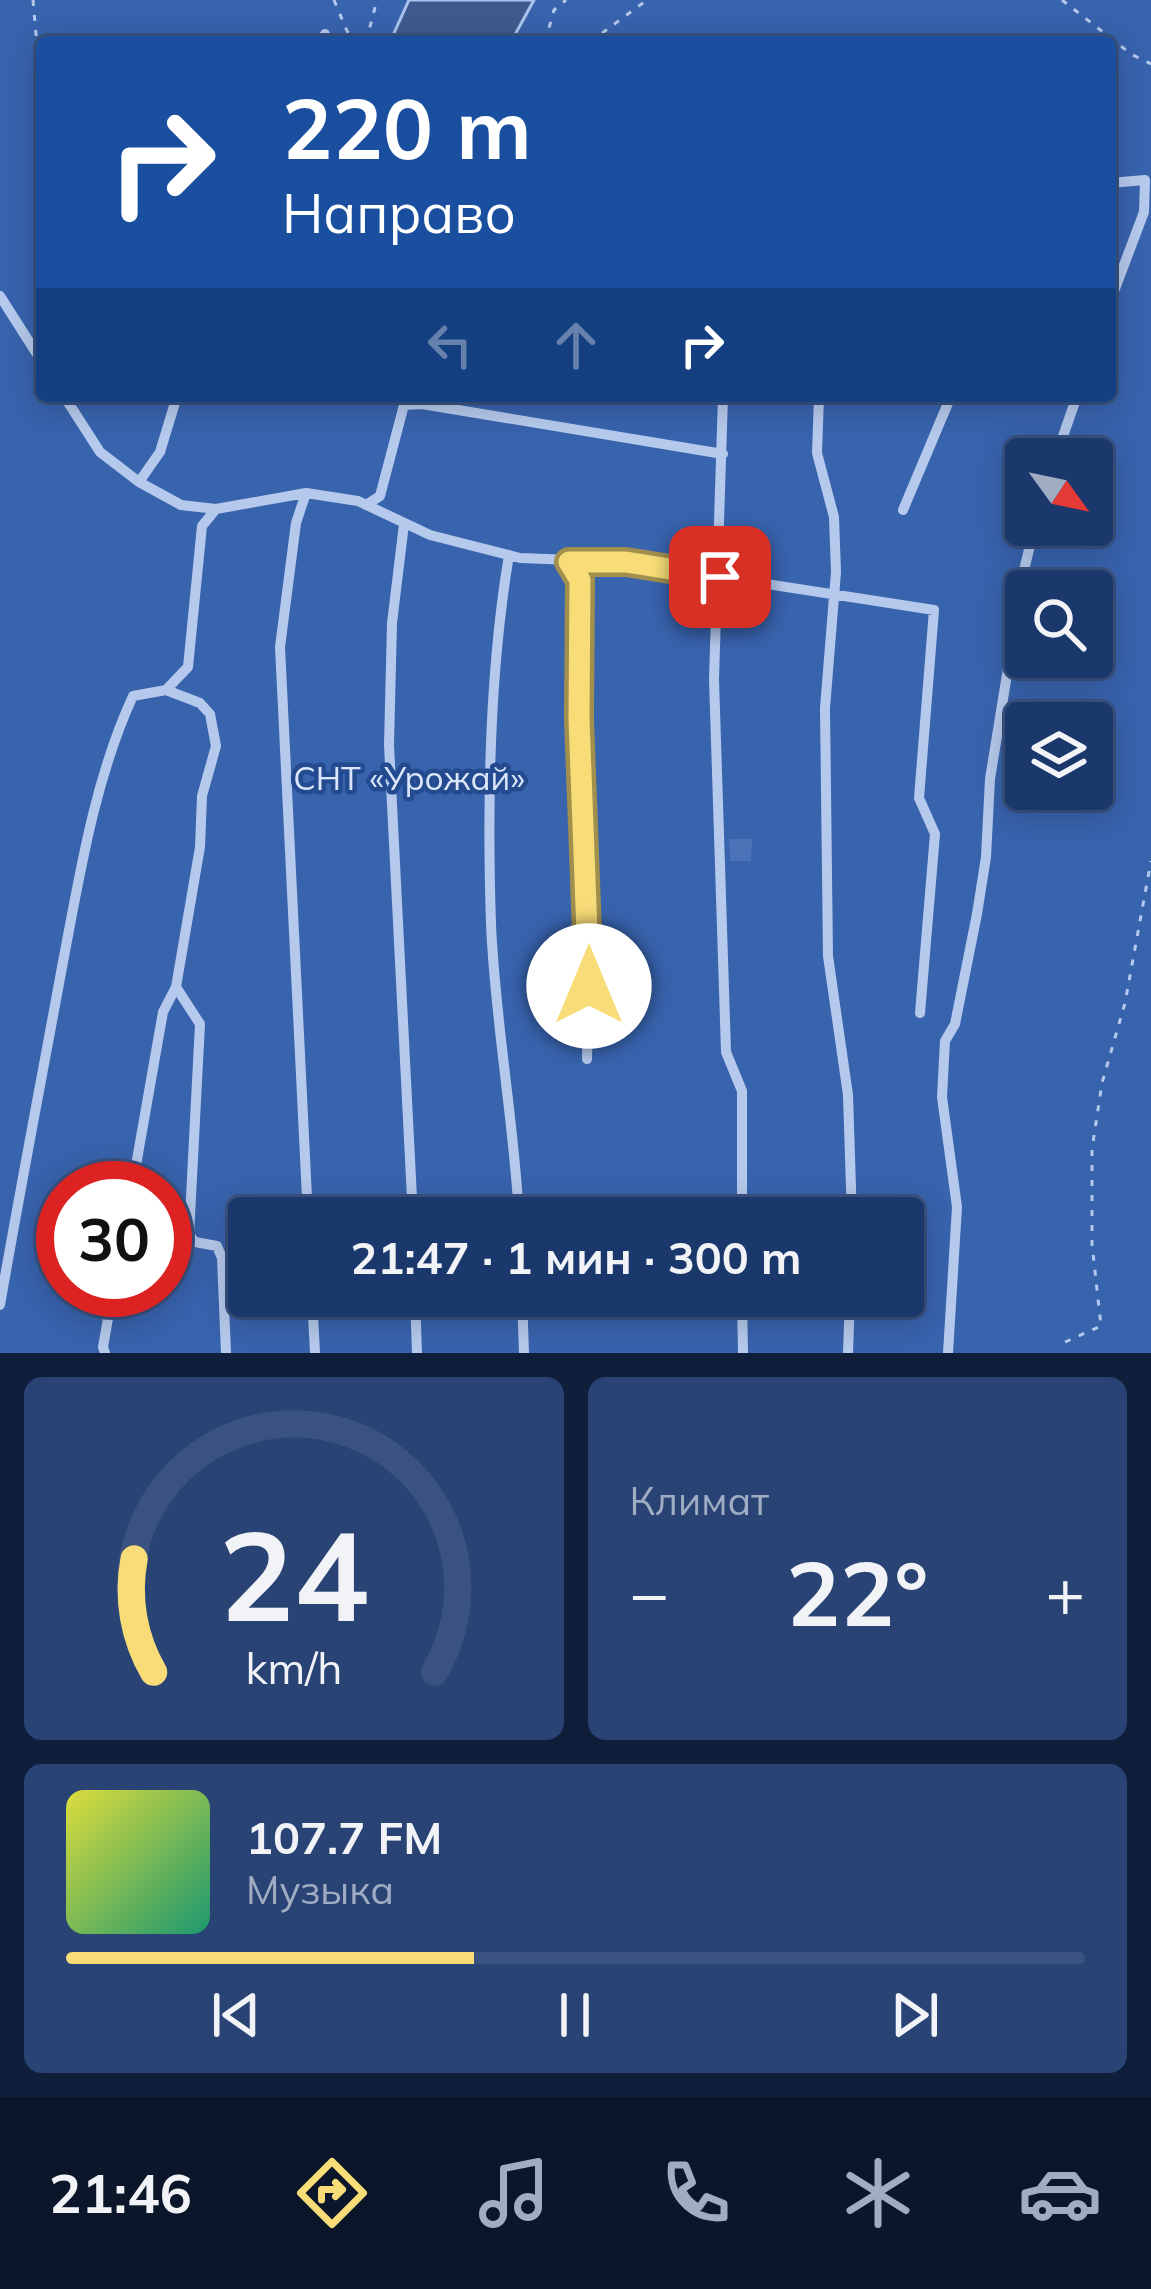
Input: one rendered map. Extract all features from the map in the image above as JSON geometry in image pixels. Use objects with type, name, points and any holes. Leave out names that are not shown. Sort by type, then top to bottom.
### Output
[{"type":"street","points":[[1116,182],[1145,180],[1144,212],[1116,277]]},
{"type":"street","points":[[0,296],[36,353]]},
{"type":"street","points":[[68,402],[100,452],[181,505],[216,509],[306,493],[366,505],[404,524],[509,555],[626,562],[934,610],[919,798],[935,835],[920,1013]]},
{"type":"street","points":[[140,482],[160,452],[175,402]]},
{"type":"street","points":[[723,402],[714,679],[726,1052],[742,1091],[742,1197]]},
{"type":"street","points":[[819,402],[817,453],[834,517],[834,592],[824,708],[828,956],[848,1095],[851,1197]]},
{"type":"street","points":[[903,510],[948,402]]},
{"type":"street","points":[[1062,438],[1074,402]]},
{"type":"street","points":[[366,505],[380,496],[404,405],[422,404],[722,454]]},
{"type":"street","points":[[306,493],[296,523],[280,647],[307,1197]]},
{"type":"street","points":[[166,690],[188,667],[202,526],[216,509]]},
{"type":"street","points":[[404,524],[392,623],[389,746],[411,1197]]},
{"type":"street","points":[[948,1353],[957,1207],[942,1097],[945,1041],[955,1024],[977,914],[990,779],[1030,546]]},
{"type":"street","points":[[509,555],[493,684],[491,925],[516,1197]]},
{"type":"street","points":[[569,562],[580,580],[579,719],[590,949],[586,1059]]},
{"type":"street","points":[[0,1305],[79,881],[99,798],[119,725],[133,696],[166,690],[200,703],[210,714],[216,746],[202,796],[200,847],[176,987],[163,1012],[137,1161]]},
{"type":"street","points":[[176,987],[200,1024],[189,1234],[195,1243],[217,1246],[222,1258],[226,1353]]},
{"type":"street","points":[[105,1353],[108,1317]]},
{"type":"street","points":[[313,1317],[315,1353]]},
{"type":"street","points":[[416,1317],[417,1353]]},
{"type":"street","points":[[523,1317],[524,1353]]},
{"type":"street","points":[[742,1317],[743,1353]]},
{"type":"street","points":[[848,1353],[849,1317]]},
{"type":"path","points":[[34,0],[37,36]]},
{"type":"path","points":[[334,0],[352,36]]},
{"type":"path","points":[[367,36],[376,0]]},
{"type":"path","points":[[547,36],[554,10],[566,0]]},
{"type":"path","points":[[598,36],[647,0]]},
{"type":"path","points":[[1062,0],[1108,36]]},
{"type":"path","points":[[1116,42],[1151,64]]},
{"type":"path","points":[[1064,1342],[1101,1326],[1092,1244],[1092,1149],[1151,861]]},
{"type":"green space","name":"СНТ «Урожай»","points":[[0,0],[409,0],[393,36],[36,36],[36,402],[1116,402],[1116,36],[514,36],[534,0],[1151,0],[1151,1353],[0,1353]]},
{"type":"shaded area","points":[[409,0],[534,0],[514,36],[393,36]]},
{"type":"building","points":[[729,839],[752,839],[751,861],[730,861]]},
{"type":"route","points":[[589,986],[579,719],[580,580],[569,562],[626,562],[720,577]]}]
